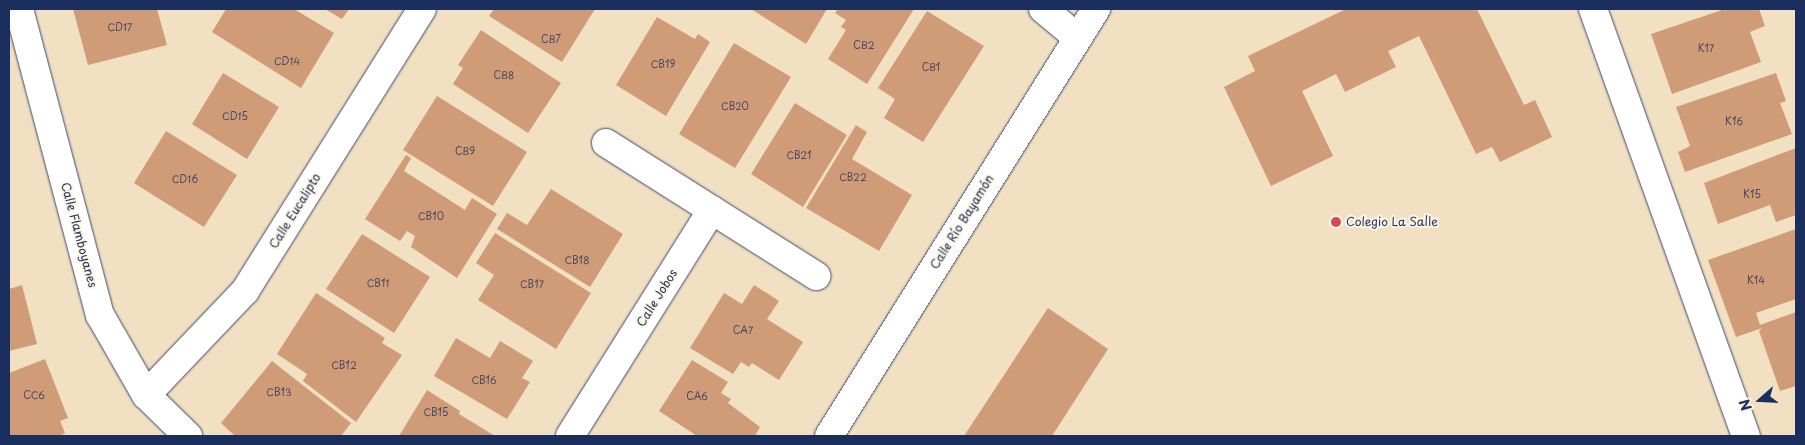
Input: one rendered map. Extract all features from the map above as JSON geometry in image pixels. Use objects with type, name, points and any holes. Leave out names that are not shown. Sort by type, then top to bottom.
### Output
[{"type":"street","name":"Calle Flamboyanes","points":[[19,9],[100,314],[146,395],[188,436]]},
{"type":"street","name":"Calle Eucalipto","points":[[146,395],[245,291],[422,9]]},
{"type":"street","points":[[1043,9],[1078,38]]},
{"type":"street","name":"Calle Río Bayamón","points":[[829,436],[1096,9]]},
{"type":"street","points":[[1593,9],[1746,436]]},
{"type":"street","points":[[606,143],[816,276]]},
{"type":"street","name":"Calle Jobos","points":[[570,436],[712,210]]},
{"type":"building","points":[[73,9],[157,9],[167,45],[88,65]]},
{"type":"building","points":[[226,9],[294,9],[334,33],[301,88],[212,32]]},
{"type":"building","points":[[325,9],[349,9],[342,19]]},
{"type":"building","points":[[494,9],[595,9],[562,62],[489,16]]},
{"type":"building","points":[[751,9],[827,9],[806,44]]},
{"type":"building","points":[[838,9],[914,9],[867,84],[828,59],[846,30],[841,27],[846,20],[835,13]]},
{"type":"building","points":[[1346,9],[1477,9],[1524,105],[1535,100],[1552,137],[1500,162],[1492,147],[1476,154],[1419,36],[1388,51],[1396,67],[1345,92],[1336,74],[1302,91],[1333,156],[1271,186],[1224,87],[1255,71],[1248,56]]},
{"type":"building","points":[[1725,9],[1759,9],[1765,26],[1750,32],[1761,62],[1672,94],[1651,34]]},
{"type":"building","points":[[927,11],[984,46],[923,142],[884,118],[895,99],[878,88]]},
{"type":"building","points":[[657,17],[695,39],[698,34],[710,42],[666,116],[616,85]]},
{"type":"building","points":[[481,30],[561,83],[528,133],[453,84],[463,68],[458,65]]},
{"type":"building","points":[[734,43],[791,77],[735,168],[679,134]]},
{"type":"building","points":[[223,73],[279,107],[247,159],[192,124]]},
{"type":"building","points":[[1776,73],[1786,101],[1780,103],[1792,134],[1685,172],[1678,152],[1690,146],[1676,107]]},
{"type":"building","points":[[437,96],[527,152],[493,206],[403,150]]},
{"type":"building","points":[[795,103],[847,135],[803,207],[751,174]]},
{"type":"building","points":[[856,125],[867,132],[852,159],[912,195],[879,251],[806,208]]},
{"type":"building","points":[[166,131],[237,175],[204,227],[134,183]]},
{"type":"building","points":[[1796,148],[1796,215],[1776,222],[1770,205],[1718,224],[1704,183]]},
{"type":"building","points":[[406,155],[411,158],[404,171],[465,210],[472,198],[497,214],[457,278],[411,247],[415,236],[407,231],[400,241],[365,219]]},
{"type":"building","points":[[551,189],[623,234],[590,287],[497,229],[507,213],[527,225]]},
{"type":"building","points":[[1796,229],[1796,299],[1756,313],[1760,325],[1796,312],[1796,386],[1780,391],[1759,331],[1762,328],[1736,337],[1708,260]]},
{"type":"building","points":[[495,233],[591,293],[556,349],[478,300],[494,275],[476,263]]},
{"type":"building","points":[[362,234],[430,277],[394,333],[326,289]]},
{"type":"building","points":[[22,285],[37,344],[9,351],[9,289]]},
{"type":"building","points":[[754,285],[779,301],[767,319],[803,342],[779,380],[752,363],[749,367],[741,362],[733,374],[690,348],[724,293],[742,304]]},
{"type":"building","points":[[316,293],[385,338],[382,343],[402,355],[356,422],[303,381],[307,374],[277,354]]},
{"type":"building","points":[[1048,308],[1108,349],[1052,436],[964,436]]},
{"type":"building","points":[[456,338],[490,358],[500,341],[533,361],[522,378],[530,382],[507,419],[434,376]]},
{"type":"building","points":[[45,359],[68,418],[60,421],[65,433],[60,436],[9,436],[9,373]]},
{"type":"building","points":[[692,360],[728,382],[721,393],[731,399],[728,403],[760,427],[755,436],[697,436],[659,411]]},
{"type":"building","points":[[272,361],[351,423],[341,436],[235,436],[221,423]]},
{"type":"building","points":[[427,390],[460,411],[459,414],[495,436],[399,436]]},
{"type":"place","name":"Colegio La Salle","points":[[1336,222]]}]
